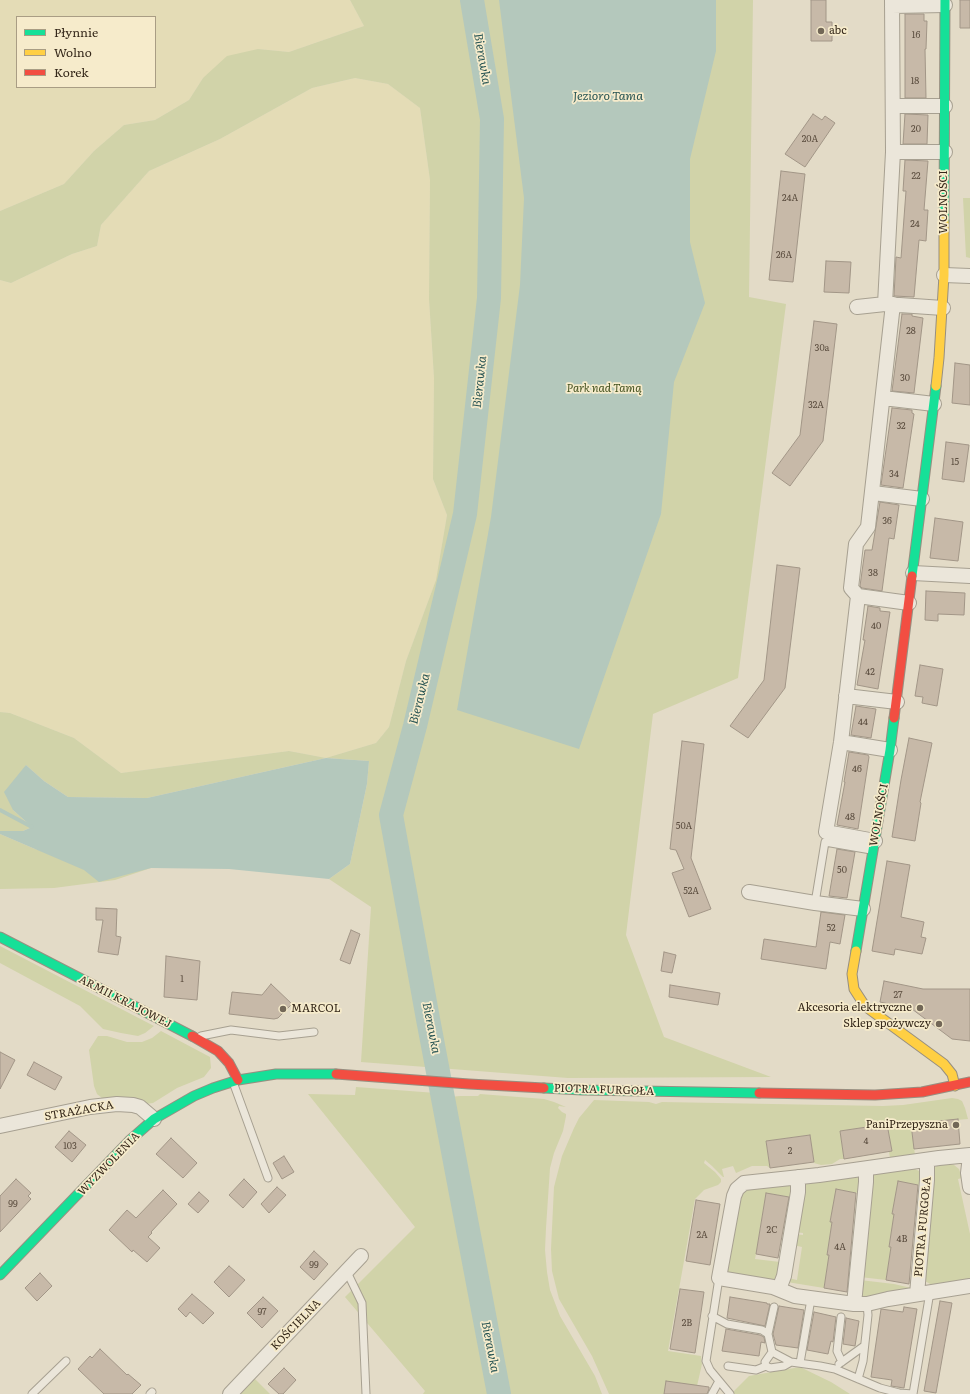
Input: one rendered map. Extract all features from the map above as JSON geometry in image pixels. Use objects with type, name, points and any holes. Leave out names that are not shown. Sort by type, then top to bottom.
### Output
[{"type":"street","points":[[909,603],[858,596],[851,588],[856,544],[868,527],[883,398],[889,304],[893,152],[892,3],[945,2]]},
{"type":"street","name":"WOLNOŚCI","points":[[945,2],[944,275],[943,308],[934,404],[897,702],[852,974],[854,989],[865,1006],[944,1064],[952,1074],[955,1086]]},
{"type":"street","points":[[893,106],[945,106]]},
{"type":"street","points":[[893,152],[945,152]]},
{"type":"street","points":[[944,275],[970,276]]},
{"type":"street","points":[[856,307],[889,304],[943,308]]},
{"type":"street","points":[[883,398],[934,404]]},
{"type":"street","points":[[873,493],[922,499]]},
{"type":"street","points":[[913,573],[970,576]]},
{"type":"street","points":[[858,596],[841,742],[826,832],[874,846]]},
{"type":"street","points":[[846,696],[897,702]]},
{"type":"street","points":[[841,742],[890,750]]},
{"type":"street","points":[[750,892],[815,903],[863,909]]},
{"type":"street","name":"ARMII KRAJOWEJ","points":[[0,937],[218,1051],[229,1063],[235,1081]]},
{"type":"street","name":"PIOTRA FURGOŁA","points":[[235,1081],[276,1074],[347,1074],[469,1084],[582,1090],[854,1095],[908,1094],[970,1082]]},
{"type":"street","name":"WYZWOLENIA","points":[[0,1275],[129,1141],[154,1119],[194,1096],[235,1081]]},
{"type":"street","name":"STRAŻACKA","points":[[0,1126],[90,1107],[117,1104],[133,1105],[140,1108],[154,1119]]},
{"type":"street","name":"PIOTRA FURGOŁA","points":[[970,1187],[968,1173],[970,1155],[798,1177],[748,1181],[737,1189],[732,1206],[720,1278],[771,1286],[795,1296],[811,1299],[860,1304],[970,1286]]},
{"type":"street","name":"PIOTRA FURGOŁA","points":[[923,1293],[927,1160]]},
{"type":"street","points":[[860,1304],[866,1168]]},
{"type":"street","points":[[779,1289],[786,1270],[799,1189],[798,1177]]},
{"type":"street","name":"KOŚCIELNA","points":[[230,1394],[361,1256]]},
{"type":"lane","points":[[815,903],[825,842],[874,846]]},
{"type":"lane","points":[[195,1038],[231,1030],[279,1036],[314,1032]]},
{"type":"lane","points":[[235,1081],[268,1178]]},
{"type":"lane","points":[[347,1272],[362,1303],[366,1394]]},
{"type":"lane","name":"PIOTRA FURGOŁA","points":[[720,1278],[712,1316],[706,1361],[708,1367],[730,1394]]},
{"type":"lane","points":[[772,1352],[791,1362],[835,1369],[892,1391],[913,1394],[923,1293]]},
{"type":"lane","points":[[800,1363],[811,1299]]},
{"type":"lane","points":[[858,1379],[863,1361],[868,1315],[860,1304]]},
{"type":"lane","points":[[766,1366],[765,1362],[772,1352],[768,1334],[774,1307]]},
{"type":"lane","points":[[712,1316],[727,1324],[762,1330],[768,1334]]},
{"type":"lane","points":[[841,1317],[837,1351],[842,1362]]},
{"type":"lane","points":[[835,1369],[864,1346]]},
{"type":"lane","points":[[32,1394],[66,1361]]},
{"type":"lane","points":[[728,1366],[756,1370],[766,1366],[770,1368],[784,1366],[791,1362]]},
{"type":"lane","points":[[712,1394],[719,1381]]},
{"type":"shaded area","points":[[0,0],[350,0],[364,26],[289,52],[258,49],[203,78],[189,100],[155,120],[124,125],[94,151],[64,184],[0,211]]},
{"type":"shaded area","points":[[355,78],[388,84],[420,108],[430,180],[429,299],[434,378],[433,479],[447,515],[436,580],[406,661],[389,727],[376,743],[326,758],[289,751],[121,773],[74,738],[10,713],[0,712],[0,280],[11,283],[72,254],[97,246],[101,225],[149,171],[220,139],[312,88]]},
{"type":"green space","name":"Park nad Tamą","points":[[350,0],[753,0],[749,297],[786,304],[738,678],[653,714],[626,935],[664,1037],[771,1077],[568,1078],[361,1062],[371,907],[329,879],[350,864],[367,784],[369,761],[326,758],[376,743],[389,727],[406,661],[436,580],[447,515],[433,479],[434,378],[429,299],[430,180],[420,108],[388,84],[355,78],[312,88],[220,139],[149,171],[101,225],[97,246],[72,254],[11,283],[0,280],[0,211],[64,184],[94,151],[124,125],[155,120],[189,100],[203,78],[227,56],[258,49],[289,52],[364,26]]},
{"type":"green space","points":[[963,198],[970,198],[970,258],[966,257]]},
{"type":"green space","points":[[0,712],[10,713],[74,738],[121,773],[289,751],[326,758],[147,798],[68,797],[44,781],[26,765],[13,810],[32,827],[23,831],[0,831]]},
{"type":"green space","points":[[0,834],[35,849],[151,868],[115,880],[54,888],[0,889]]},
{"type":"green space","points":[[0,946],[154,1026],[138,1036],[103,1029],[80,1006],[0,963]]},
{"type":"green space","points":[[161,1031],[210,1057],[211,1068],[204,1077],[177,1088],[153,1103],[145,1104],[125,1097],[102,1098],[97,1094],[94,1086],[89,1050],[98,1036],[107,1036],[127,1042],[142,1042],[152,1038]]},
{"type":"green space","points":[[356,1087],[436,1093],[493,1394],[423,1394],[425,1391],[345,1297],[415,1227],[308,1094],[355,1095]]},
{"type":"green space","points":[[480,1094],[544,1099],[566,1107],[559,1106],[558,1108],[566,1114],[566,1116],[563,1131],[550,1168],[545,1250],[547,1272],[550,1290],[560,1316],[595,1376],[602,1394],[503,1394],[497,1359],[498,1356],[495,1352],[496,1346],[493,1337],[494,1334],[486,1300],[487,1293],[450,1097],[478,1096]]},
{"type":"green space","points":[[952,1098],[962,1101],[968,1119],[911,1124],[915,1155],[890,1158],[889,1152],[892,1151],[887,1124],[840,1131],[844,1159],[840,1159],[832,1164],[821,1165],[814,1163],[810,1135],[766,1141],[770,1168],[767,1166],[752,1166],[736,1173],[733,1166],[722,1169],[723,1177],[705,1160],[704,1163],[715,1172],[721,1179],[721,1182],[718,1185],[704,1190],[695,1199],[668,1351],[701,1356],[702,1364],[697,1386],[665,1394],[609,1394],[592,1356],[559,1299],[552,1271],[551,1249],[554,1187],[562,1156],[574,1128],[579,1118],[594,1100],[649,1102],[656,1104],[662,1102],[883,1106],[903,1105]]},
{"type":"green space","points":[[951,1164],[959,1169],[962,1178],[958,1179],[970,1234],[970,1280],[932,1285],[923,1280],[933,1169],[938,1165]]},
{"type":"green space","points":[[915,1169],[921,1172],[919,1185],[898,1182],[892,1214],[894,1214],[886,1280],[860,1277],[872,1176],[881,1172]]},
{"type":"green space","points":[[855,1176],[860,1179],[858,1193],[836,1190],[830,1222],[832,1222],[824,1288],[787,1282],[788,1278],[797,1280],[802,1247],[793,1245],[795,1234],[803,1235],[803,1233],[795,1232],[805,1184],[807,1182]]},
{"type":"green space","points":[[792,1185],[790,1197],[766,1193],[755,1259],[780,1262],[776,1281],[730,1274],[727,1272],[741,1190]]},
{"type":"green space","points":[[860,1280],[894,1284],[911,1288],[863,1298],[860,1294]]},
{"type":"green space","points":[[800,1367],[831,1382],[850,1394],[732,1393],[749,1376]]},
{"type":"green space","points":[[254,1378],[270,1394],[240,1394]]},
{"type":"water","name":"Jezioro Tama","points":[[499,0],[716,0],[716,51],[690,159],[690,242],[705,303],[674,382],[661,514],[579,749],[457,710],[491,517],[520,285],[524,198]]},
{"type":"water","points":[[326,758],[369,761],[367,784],[350,864],[329,879],[229,869],[151,868],[99,882],[84,870],[0,834],[0,831],[23,831],[32,827],[13,810],[4,792],[26,765],[44,781],[68,797],[147,798]]},
{"type":"building","points":[[811,0],[826,0],[826,22],[832,22],[832,41],[811,41]]},
{"type":"building","points":[[960,0],[970,0],[970,28],[960,28]]},
{"type":"building","points":[[905,14],[924,14],[924,21],[927,21],[925,49],[926,98],[905,98]]},
{"type":"building","points":[[813,114],[822,120],[825,116],[835,123],[805,167],[785,154]]},
{"type":"building","points":[[905,114],[928,115],[927,144],[903,144]]},
{"type":"building","points":[[905,160],[928,161],[924,210],[928,210],[926,241],[919,240],[914,297],[894,296],[896,257],[901,258],[906,191],[903,191]]},
{"type":"building","points":[[781,171],[805,174],[793,282],[769,280]]},
{"type":"building","points":[[826,261],[851,262],[849,293],[824,292]]},
{"type":"building","points":[[902,314],[912,314],[912,316],[923,318],[914,393],[892,391]]},
{"type":"building","points":[[814,321],[837,324],[823,441],[790,486],[772,473],[800,435]]},
{"type":"building","points":[[955,363],[970,365],[970,405],[952,403]]},
{"type":"building","points":[[892,408],[912,410],[912,413],[914,414],[903,488],[881,485]]},
{"type":"building","points":[[946,442],[969,445],[964,482],[942,479]]},
{"type":"building","points":[[880,502],[899,505],[894,539],[889,538],[882,591],[862,588],[860,586],[865,550],[872,550]]},
{"type":"building","points":[[935,518],[963,522],[958,561],[930,558]]},
{"type":"building","points":[[777,565],[800,568],[785,688],[748,738],[730,726],[764,680]]},
{"type":"building","points":[[926,591],[965,593],[964,615],[938,614],[938,621],[925,620]]},
{"type":"building","points":[[868,606],[880,608],[880,611],[890,612],[878,689],[857,685],[865,640],[863,640]]},
{"type":"building","points":[[920,665],[943,669],[937,706],[922,703],[923,697],[915,696]]},
{"type":"building","points":[[856,706],[876,709],[871,738],[851,735]]},
{"type":"building","points":[[909,738],[932,743],[920,802],[915,841],[892,837]]},
{"type":"building","points":[[682,741],[704,744],[691,858],[711,909],[689,917],[672,873],[684,869],[676,850],[670,849]]},
{"type":"building","points":[[849,752],[868,755],[869,757],[858,829],[837,825]]},
{"type":"building","points":[[837,849],[855,852],[847,898],[829,896]]},
{"type":"building","points":[[887,861],[910,865],[901,917],[924,922],[921,937],[926,938],[922,954],[895,949],[894,955],[872,951]]},
{"type":"building","points":[[96,908],[117,909],[116,936],[121,937],[118,955],[98,952],[103,920],[96,920]]},
{"type":"building","points":[[821,912],[845,915],[840,944],[830,942],[826,969],[761,959],[764,939],[816,947]]},
{"type":"building","points":[[351,930],[360,934],[350,964],[340,960]]},
{"type":"building","points":[[664,952],[676,955],[672,973],[661,971]]},
{"type":"building","points":[[166,956],[200,961],[197,1000],[164,997]]},
{"type":"building","points":[[884,981],[923,989],[970,989],[970,1041],[952,1039],[912,1009],[880,1002]]},
{"type":"building","points":[[271,984],[292,1004],[278,1018],[274,1019],[229,1014],[232,992],[262,995]]},
{"type":"building","points":[[670,985],[720,993],[718,1005],[669,997]]},
{"type":"building","points":[[0,1052],[15,1060],[0,1089]]},
{"type":"building","points":[[34,1062],[62,1077],[55,1090],[27,1075]]},
{"type":"building","points":[[958,1119],[960,1144],[914,1149],[911,1124]]},
{"type":"building","points":[[887,1124],[892,1151],[844,1159],[840,1131]]},
{"type":"building","points":[[69,1131],[86,1145],[72,1162],[55,1147]]},
{"type":"building","points":[[810,1135],[814,1162],[770,1168],[766,1141]]},
{"type":"building","points":[[171,1138],[197,1163],[183,1178],[156,1154]]},
{"type":"building","points":[[284,1156],[294,1172],[282,1179],[273,1163]]},
{"type":"building","points":[[16,1179],[31,1193],[28,1196],[31,1199],[0,1232],[0,1196]]},
{"type":"building","points":[[244,1179],[257,1192],[243,1208],[229,1195]]},
{"type":"building","points":[[898,1181],[918,1185],[909,1284],[886,1280],[894,1214],[892,1214]]},
{"type":"building","points":[[277,1187],[286,1195],[269,1213],[261,1204]]},
{"type":"building","points":[[836,1189],[856,1193],[847,1292],[824,1288],[832,1222],[830,1222]]},
{"type":"building","points":[[163,1190],[177,1204],[148,1237],[160,1248],[147,1262],[133,1250],[132,1252],[109,1230],[127,1210],[136,1218]]},
{"type":"building","points":[[199,1192],[209,1201],[198,1213],[188,1204]]},
{"type":"building","points":[[766,1193],[789,1197],[778,1258],[756,1254]]},
{"type":"building","points":[[696,1200],[720,1204],[710,1265],[686,1261]]},
{"type":"building","points":[[314,1251],[328,1264],[314,1280],[300,1267]]},
{"type":"building","points":[[229,1266],[245,1280],[229,1297],[214,1282]]},
{"type":"building","points":[[40,1273],[52,1286],[37,1301],[25,1288]]},
{"type":"building","points":[[680,1289],[704,1292],[695,1353],[670,1349]]},
{"type":"building","points":[[192,1294],[214,1313],[203,1324],[190,1312],[186,1317],[178,1309]]},
{"type":"building","points":[[263,1297],[278,1311],[262,1328],[247,1313]]},
{"type":"building","points":[[730,1297],[770,1304],[765,1326],[727,1318]]},
{"type":"building","points":[[940,1301],[952,1303],[936,1393],[924,1391]]},
{"type":"building","points":[[779,1306],[804,1310],[798,1348],[776,1345],[773,1334]]},
{"type":"building","points":[[904,1307],[917,1309],[904,1388],[891,1386],[892,1380],[871,1377],[881,1309],[903,1312]]},
{"type":"building","points":[[814,1312],[836,1317],[833,1342],[831,1341],[828,1354],[807,1350]]},
{"type":"building","points":[[846,1318],[859,1321],[855,1346],[843,1344]]},
{"type":"building","points":[[726,1329],[764,1337],[765,1343],[761,1342],[759,1356],[722,1351]]},
{"type":"building","points":[[100,1349],[127,1375],[128,1374],[141,1385],[132,1394],[104,1394],[78,1369],[90,1356],[92,1358]]},
{"type":"building","points":[[284,1368],[296,1380],[283,1394],[279,1394],[268,1384]]},
{"type":"building","points":[[666,1381],[709,1387],[709,1389],[707,1394],[664,1394]]},
{"type":"waterway","name":"Bierawka","points":[[472,0],[492,119],[489,298],[465,514],[415,726],[391,815],[499,1394]]},
{"type":"waterway","points":[[0,810],[32,827]]},
{"type":"traffic: fast","points":[[944,221],[945,0]]},
{"type":"traffic: fast","points":[[912,576],[936,386]]},
{"type":"traffic: fast","points":[[856,951],[890,750],[894,718]]},
{"type":"traffic: fast","points":[[0,937],[192,1036]]},
{"type":"traffic: fast","points":[[0,1275],[129,1141],[154,1119],[194,1096],[238,1080],[276,1074],[336,1074]]},
{"type":"traffic: fast","points":[[544,1088],[759,1093]]},
{"type":"traffic: slow","points":[[936,386],[944,275],[944,221]]},
{"type":"traffic: slow","points":[[856,951],[852,974],[854,989],[865,1006],[944,1064],[952,1074],[955,1086]]},
{"type":"traffic: jam","points":[[894,718],[912,576]]},
{"type":"traffic: jam","points":[[192,1036],[218,1051],[229,1063],[238,1080]]},
{"type":"traffic: jam","points":[[336,1074],[544,1088]]},
{"type":"traffic: jam","points":[[759,1093],[875,1095],[922,1092],[970,1082]]},
{"type":"place","name":"abc","points":[[821,31]]},
{"type":"place","name":"Akcesoria elektryczne","points":[[920,1008]]},
{"type":"place","name":"MARCOL","points":[[283,1009]]},
{"type":"place","name":"Sklep spożywczy","points":[[939,1024]]},
{"type":"place","name":"PaniPrzepyszna","points":[[956,1125]]}]
